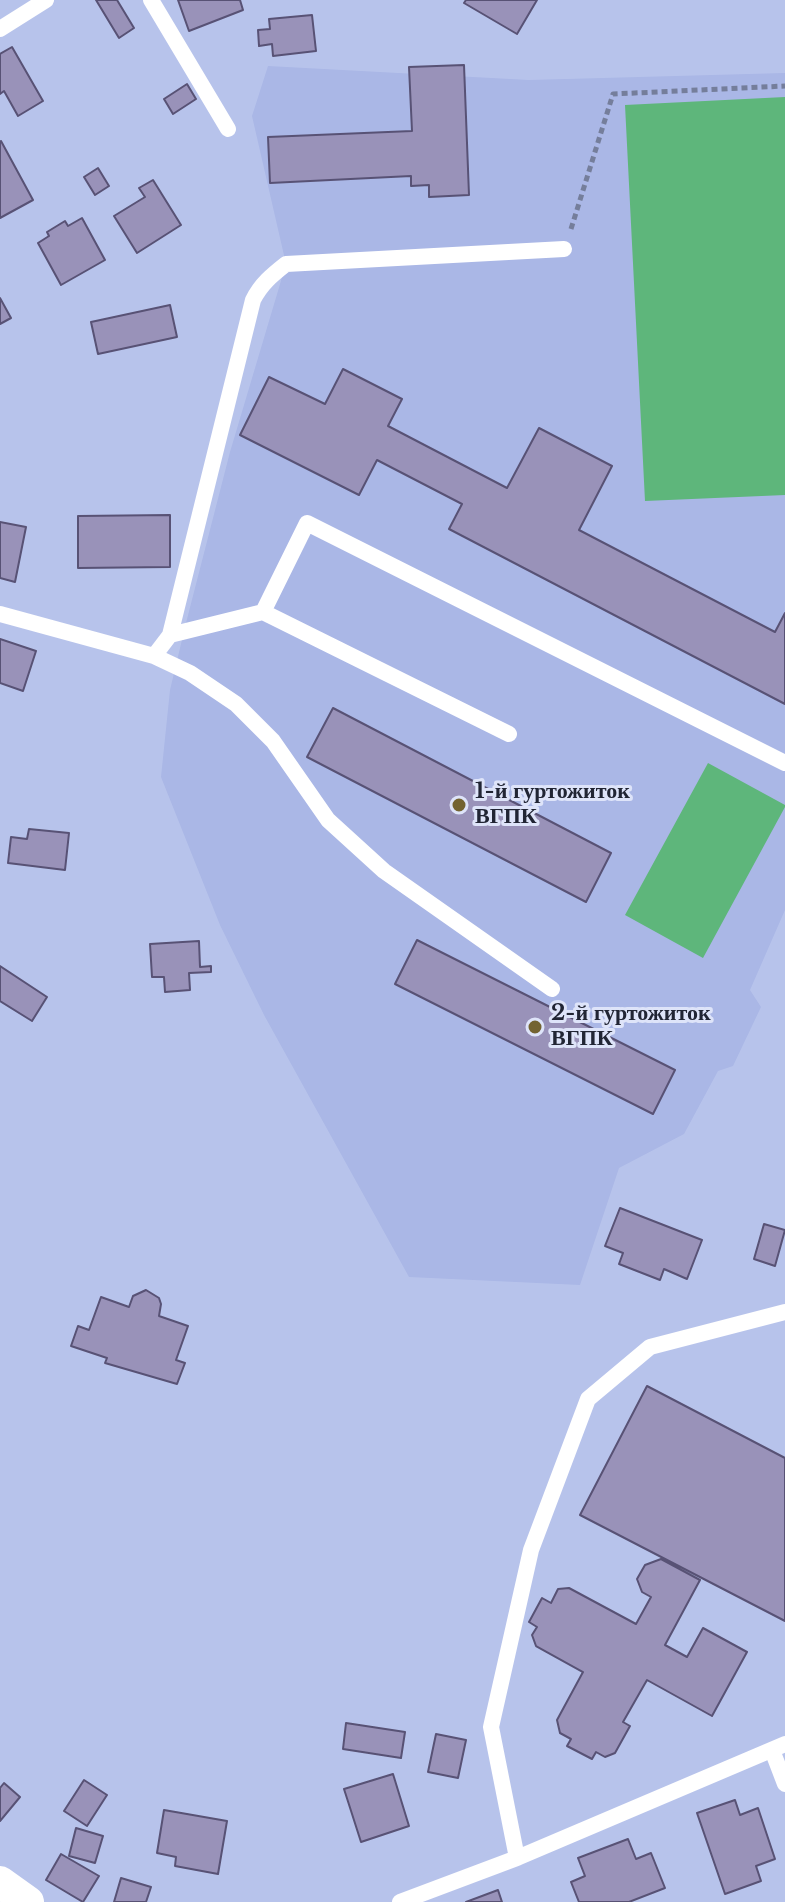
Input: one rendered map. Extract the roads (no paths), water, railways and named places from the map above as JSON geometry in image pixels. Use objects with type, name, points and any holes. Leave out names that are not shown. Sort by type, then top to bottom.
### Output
[{"type":"street","points":[[0,1882],[28,1902]]},
{"type":"lane","points":[[0,29],[46,0]]},
{"type":"lane","points":[[151,0],[228,129]]},
{"type":"lane","points":[[154,656],[170,635],[253,300],[260,286],[286,264],[564,249]]},
{"type":"lane","points":[[263,612],[307,523],[785,763]]},
{"type":"lane","points":[[170,635],[263,612],[509,734]]},
{"type":"lane","points":[[0,614],[154,656],[190,673],[236,704],[273,741],[328,820],[384,871],[552,989]]},
{"type":"lane","points":[[517,1858],[491,1727],[531,1550],[588,1399],[650,1347],[785,1312]]},
{"type":"lane","points":[[400,1902],[517,1858],[778,1747],[785,1784]]},
{"type":"place","name":"1-й гуртожиток ВГПК","points":[[459,805]]},
{"type":"place","name":"2-й гуртожиток ВГПК","points":[[535,1027]]}]
